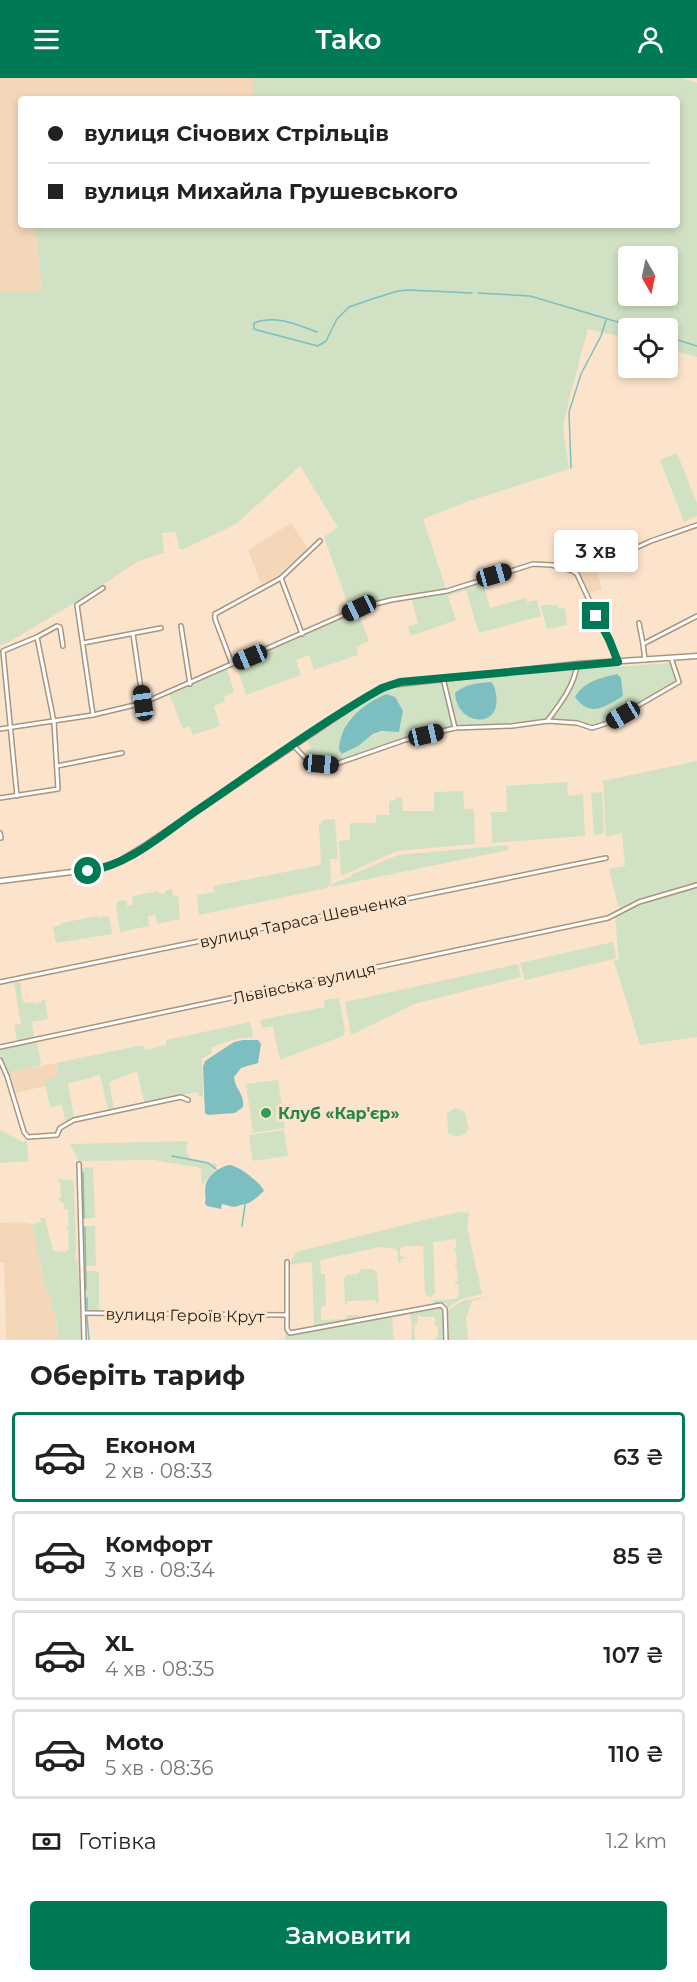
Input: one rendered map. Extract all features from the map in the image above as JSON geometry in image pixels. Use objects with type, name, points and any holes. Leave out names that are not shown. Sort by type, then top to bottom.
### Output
[{"type":"street","points":[[0,729],[93,715],[143,703],[359,608],[447,591],[533,564],[546,564],[573,571],[697,525]]},
{"type":"street","points":[[232,664],[215,614],[281,578],[320,541]]},
{"type":"street","points":[[573,571],[581,582],[618,662]]},
{"type":"street","points":[[281,578],[302,634]]},
{"type":"street","points":[[93,715],[77,605],[103,588]]},
{"type":"street","points":[[644,644],[697,616]]},
{"type":"street","points":[[639,623],[645,660]]},
{"type":"street","points":[[17,796],[3,651],[59,626],[63,646]]},
{"type":"street","points":[[181,626],[190,684]]},
{"type":"street","points":[[83,643],[161,628]]},
{"type":"street","points":[[133,634],[143,703]]},
{"type":"street","points":[[0,798],[58,789],[54,722],[37,637]]},
{"type":"street","points":[[0,881],[88,871],[115,864],[382,688],[400,682],[577,664],[697,656]]},
{"type":"street","points":[[293,745],[307,760],[333,765],[399,742],[455,728],[512,726],[548,721],[577,723],[592,728],[608,723],[679,682],[671,658]]},
{"type":"street","points":[[548,721],[576,675],[577,664]]},
{"type":"street","points":[[443,678],[455,728]]},
{"type":"street","points":[[57,766],[122,753]]},
{"type":"street","points":[[0,833],[1,838]]},
{"type":"street","name":"вулиця Тараса Шевченка","points":[[0,982],[606,858]]},
{"type":"street","name":"Львівська вулиця","points":[[0,1047],[608,918],[639,902],[697,885]]},
{"type":"street","points":[[0,1060],[8,1077],[24,1132],[28,1137],[57,1135],[60,1128],[74,1120],[143,1104],[181,1097],[188,1100]]},
{"type":"street","points":[[79,1164],[84,1340]]},
{"type":"street","points":[[287,1262],[287,1329],[290,1333],[441,1305],[446,1309],[446,1340]]},
{"type":"street","name":"вулиця Героїв Крут","points":[[84,1313],[287,1315]]},
{"type":"shaded area","points":[[0,78],[253,78],[253,96],[18,96],[18,228],[35,228],[42,291],[0,291]]},
{"type":"shaded area","points":[[291,523],[308,549],[280,574],[261,584],[248,550]]},
{"type":"shaded area","points":[[595,566],[602,589],[589,594],[579,571]]},
{"type":"shaded area","points":[[56,1063],[58,1076],[45,1079],[46,1086],[15,1093],[9,1073]]},
{"type":"shaded area","points":[[0,1223],[32,1224],[47,1294],[50,1294],[53,1311],[56,1311],[57,1340],[6,1340],[4,1263],[0,1263]]},
{"type":"green space","points":[[253,78],[682,78],[697,83],[697,357],[678,352],[678,318],[618,318],[618,336],[588,329],[563,429],[569,469],[466,502],[423,519],[446,589],[385,599],[350,610],[324,537],[338,527],[300,466],[236,524],[184,549],[179,549],[176,532],[162,533],[164,553],[138,561],[83,598],[0,645],[0,291],[42,291],[35,228],[680,228],[680,96],[253,96]]},
{"type":"green space","points":[[677,453],[697,503],[697,516],[684,522],[660,460]]},
{"type":"green space","points":[[482,580],[490,608],[526,598],[527,602],[537,600],[541,616],[479,633],[466,590],[448,596],[456,620],[411,636],[408,627],[418,623],[411,598],[446,593]]},
{"type":"green space","points":[[551,604],[552,606],[558,605],[559,609],[565,608],[567,625],[547,629],[541,606]]},
{"type":"green space","points":[[357,610],[369,641],[356,647],[358,655],[314,670],[309,655],[296,660],[301,675],[246,695],[236,665]]},
{"type":"green space","points":[[670,663],[675,679],[673,684],[605,723],[591,726],[579,722],[545,720],[452,727],[405,738],[339,761],[320,761],[303,754],[311,748],[309,740],[342,716],[388,689],[401,685]],"holes":[[[386,694],[394,697],[403,711],[399,732],[374,735],[343,754],[341,736],[350,718]]]},
{"type":"green space","points":[[227,669],[234,692],[224,697],[225,702],[214,706],[220,726],[193,735],[190,726],[183,729],[169,694]]},
{"type":"green space","points":[[697,761],[697,1037],[640,1045],[614,961],[619,960],[615,917],[638,904],[637,900],[619,909],[609,869],[625,866],[622,833],[606,837],[603,781]]},
{"type":"green space","points":[[567,782],[568,796],[583,794],[585,836],[492,843],[491,812],[507,812],[506,786]]},
{"type":"green space","points":[[463,791],[464,809],[474,809],[475,844],[397,851],[341,876],[339,841],[350,840],[350,823],[376,823],[376,815],[389,815],[389,801],[395,800],[396,797],[402,798],[403,811],[434,811],[434,792]]},
{"type":"green space","points":[[602,792],[604,833],[594,835],[591,793]]},
{"type":"green space","points":[[335,819],[338,859],[330,859],[331,882],[327,888],[199,915],[197,895],[214,892],[213,886],[321,865],[319,824],[322,820]]},
{"type":"green space","points":[[508,845],[508,850],[330,887],[353,874],[398,855]]},
{"type":"green space","points":[[172,889],[173,896],[178,895],[180,919],[157,924],[156,915],[148,916],[149,926],[120,932],[116,905],[118,901],[126,900],[127,906],[133,905],[132,896],[159,891],[159,894],[165,893],[166,890]]},
{"type":"green space","points":[[98,916],[98,918],[109,916],[112,934],[56,943],[53,927],[61,923]]},
{"type":"green space","points":[[613,942],[616,958],[614,959],[525,980],[520,963]]},
{"type":"green space","points":[[518,964],[521,977],[414,1004],[351,1035],[345,1002]]},
{"type":"green space","points":[[20,982],[23,1003],[33,1002],[34,1004],[45,1000],[48,1019],[32,1022],[34,1038],[17,1041],[14,1025],[21,1024],[14,983]]},
{"type":"green space","points":[[339,998],[345,1030],[343,1036],[280,1060],[273,1026],[262,1028],[260,1020],[325,1007],[324,1000]]},
{"type":"green space","points":[[250,1022],[253,1037],[232,1040],[211,1048],[212,1053],[202,1059],[203,1096],[199,1096],[197,1092],[144,1102],[137,1071],[109,1082],[114,1109],[108,1110],[100,1075],[68,1083],[74,1117],[65,1122],[62,1105],[50,1107],[44,1079],[58,1076],[56,1063],[143,1045],[145,1050],[166,1045],[166,1040]]},
{"type":"green space","points":[[37,1042],[41,1063],[39,1066],[9,1073],[0,1049]]},
{"type":"green space","name":"Клуб «Кар'єр»","points":[[278,1080],[285,1128],[253,1133],[246,1084]]},
{"type":"green space","points":[[456,1108],[465,1112],[468,1128],[466,1134],[456,1137],[448,1133],[447,1113]]},
{"type":"green space","points":[[0,1130],[23,1142],[27,1141],[28,1161],[0,1163]]},
{"type":"green space","points":[[284,1130],[288,1156],[253,1161],[249,1135]]},
{"type":"green space","points":[[188,1141],[186,1151],[190,1158],[217,1164],[202,1185],[201,1168],[154,1160],[79,1161],[70,1144]]},
{"type":"green space","points":[[93,1167],[95,1218],[82,1219],[81,1168]]},
{"type":"green space","points":[[59,1179],[74,1181],[75,1258],[78,1260],[81,1340],[57,1340],[56,1311],[53,1311],[50,1294],[47,1294],[32,1224],[41,1222],[40,1218],[45,1218],[53,1251],[65,1252],[69,1249],[68,1230],[65,1227],[69,1226],[68,1209],[64,1209],[64,1204],[58,1199],[61,1197],[60,1182],[57,1182]]},
{"type":"green space","points":[[460,1212],[469,1213],[467,1227],[482,1294],[461,1299],[448,1307],[445,1303],[433,1303],[434,1300],[456,1299],[459,1294],[458,1284],[455,1284],[458,1281],[457,1268],[454,1267],[457,1265],[456,1251],[453,1251],[456,1248],[456,1239],[433,1242],[435,1293],[431,1297],[425,1294],[423,1246],[400,1248],[400,1256],[404,1259],[398,1263],[398,1252],[395,1249],[380,1247],[320,1260],[321,1274],[325,1274],[326,1306],[321,1307],[321,1320],[345,1319],[348,1315],[360,1317],[314,1326],[312,1262],[289,1265],[296,1252]]},
{"type":"green space","points":[[95,1226],[96,1266],[87,1266],[83,1263],[82,1228]]},
{"type":"green space","points":[[362,1269],[372,1269],[377,1272],[379,1303],[375,1300],[347,1301],[345,1304],[344,1278],[347,1275],[357,1274]]},
{"type":"green space","points":[[87,1271],[99,1273],[99,1311],[85,1309],[84,1276]]},
{"type":"green space","points":[[496,1295],[472,1301],[466,1318],[468,1340],[449,1340],[448,1310],[463,1301]]},
{"type":"green space","points":[[439,1307],[443,1311],[445,1340],[435,1340],[435,1337],[438,1337],[438,1326],[435,1326],[435,1317],[418,1315],[417,1325],[414,1325],[417,1340],[411,1340],[410,1314],[392,1318],[394,1340],[285,1340],[285,1317],[286,1332],[291,1335]]},
{"type":"water","points":[[617,674],[621,678],[623,696],[610,704],[592,709],[586,707],[575,697],[588,684]]},
{"type":"water","points":[[491,682],[496,695],[496,706],[492,714],[479,720],[470,718],[458,704],[455,693],[467,686]]},
{"type":"water","points":[[386,694],[395,697],[403,711],[399,732],[382,731],[373,734],[358,746],[342,754],[339,750],[340,740],[348,723],[361,709]]},
{"type":"water","points":[[258,1040],[261,1044],[258,1063],[241,1068],[234,1077],[243,1099],[243,1107],[235,1113],[208,1115],[205,1113],[203,1067],[205,1061],[234,1042]]},
{"type":"water","points":[[229,1165],[249,1175],[264,1191],[253,1201],[244,1205],[233,1207],[222,1204],[221,1209],[207,1206],[205,1189],[207,1180],[216,1170]]},
{"type":"waterway","points":[[317,332],[278,320],[254,323],[254,329],[318,346],[326,341],[337,319],[349,307],[372,299],[409,290],[472,293]]},
{"type":"waterway","points":[[478,293],[530,296],[618,322]]},
{"type":"waterway","points":[[571,468],[569,412],[581,374],[601,336],[606,320]]},
{"type":"waterway","points":[[678,340],[697,346]]},
{"type":"waterway","points":[[172,1156],[208,1163],[216,1169]]},
{"type":"waterway","points":[[83,1173],[84,1218]]},
{"type":"waterway","points":[[242,1226],[245,1205]]},
{"type":"waterway","points":[[85,1227],[86,1289]]},
{"type":"waterway","points":[[87,1298],[87,1309]]},
{"type":"waterway","points":[[87,1316],[89,1340]]},
{"type":"place","name":"Клуб «Кар'єр»","points":[[266,1113]]},
{"type":"route","points":[[88,871],[115,864],[131,855],[293,745],[382,688],[400,682],[618,662],[609,639],[596,616]]}]
